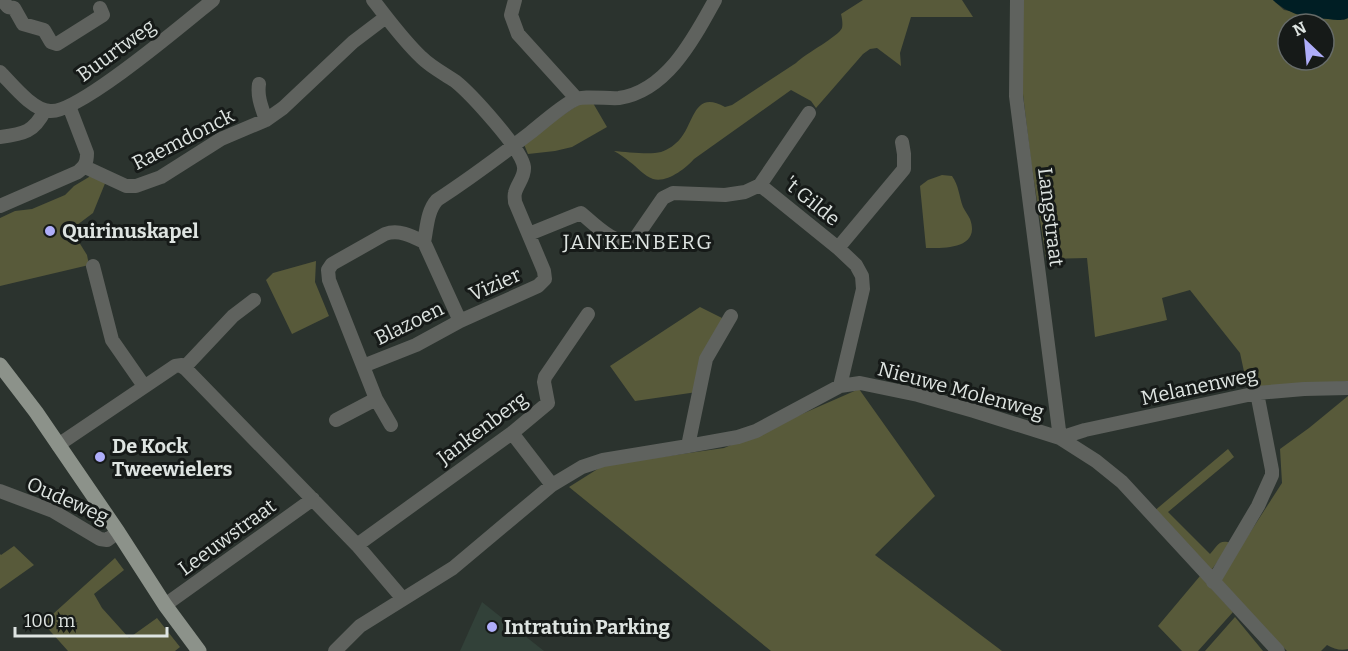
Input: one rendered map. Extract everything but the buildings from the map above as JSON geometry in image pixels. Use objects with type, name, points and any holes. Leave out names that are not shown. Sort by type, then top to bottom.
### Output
[{"type":"main road","points":[[0,365],[36,412],[165,605],[199,651]]},
{"type":"street","name":"Buurtweg","points":[[45,110],[59,111],[94,92],[213,0]]},
{"type":"street","points":[[373,0],[419,56],[431,67],[455,81],[514,145]]},
{"type":"street","points":[[515,0],[511,15],[518,34],[576,98]]},
{"type":"street","points":[[424,242],[429,213],[437,200],[576,98],[618,98],[651,86],[667,72],[694,39],[715,0]]},
{"type":"street","name":"Langstraat","points":[[1017,0],[1016,96],[1060,438]]},
{"type":"street","points":[[3,6],[14,8],[23,24],[44,30],[51,42],[57,44],[103,15],[100,8]]},
{"type":"street","name":"Raemdonck","points":[[85,167],[126,186],[136,186],[161,177],[221,139],[266,120],[283,108],[353,42],[386,17]]},
{"type":"street","points":[[0,72],[28,100],[45,110],[39,122],[31,128],[24,132],[0,137]]},
{"type":"street","name":"Raemdonck","points":[[259,84],[259,99],[266,120]]},
{"type":"street","name":"Buurtweg","points":[[69,106],[87,153],[85,167]]},
{"type":"street","name":"'t Gilde","points":[[529,234],[581,213],[613,238],[629,242],[634,240],[663,198],[673,193],[725,195],[745,192],[760,185],[809,113]]},
{"type":"street","points":[[838,248],[904,169],[902,142]]},
{"type":"street","name":"Vizier","points":[[459,321],[538,286],[544,279],[544,271],[515,202],[515,192],[524,168],[514,145]]},
{"type":"street","points":[[0,206],[85,167]]},
{"type":"street","name":"'t Gilde","points":[[760,185],[838,248],[856,265],[862,276],[862,289],[840,386]]},
{"type":"street","name":"Blazoen","points":[[363,366],[416,345],[459,321],[424,242],[398,232],[385,234],[332,264],[328,270],[329,280],[376,399],[391,425]]},
{"type":"street","points":[[93,266],[112,340],[144,386]]},
{"type":"street","points":[[184,368],[233,316],[254,300]]},
{"type":"street","name":"Jankenberg","points":[[357,545],[512,433],[548,403],[545,377],[588,314]]},
{"type":"street","points":[[688,446],[706,359],[731,316]]},
{"type":"street","points":[[58,445],[144,386],[175,366],[182,365],[357,545],[404,599]]},
{"type":"street","name":"Nieuwe Molenweg","points":[[335,651],[360,626],[453,568],[552,485],[582,467],[603,460],[738,437],[756,431],[840,386],[860,383],[918,395],[1060,438],[1096,461],[1122,482],[1278,651]]},
{"type":"street","name":"Melanenweg","points":[[1060,438],[1085,430],[1257,393],[1348,388]]},
{"type":"street","points":[[1213,582],[1258,506],[1272,476],[1257,393]]},
{"type":"street","points":[[336,420],[376,399]]},
{"type":"street","points":[[512,433],[552,485]]},
{"type":"street","name":"Oudeweg","points":[[0,491],[53,511],[100,539],[107,540],[118,532]]},
{"type":"street","name":"Leeuwstraat","points":[[165,605],[313,499]]},
{"type":"shaded area","name":"Intratuin Parking","points":[[482,602],[544,651],[460,651]]},
{"type":"green space","points":[[863,0],[962,0],[973,17],[911,17],[900,53],[901,66],[877,48],[870,49],[816,108],[811,101],[791,90],[670,177],[658,180],[650,178],[614,151],[661,152],[674,145],[685,132],[701,105],[707,102],[725,107],[732,105],[835,36],[842,28],[841,14]]},
{"type":"green space","points":[[1023,0],[1273,0],[1284,10],[1296,12],[1276,12],[1276,72],[1336,72],[1336,19],[1348,18],[1348,381],[1248,390],[1240,353],[1190,290],[1162,298],[1167,320],[1095,337],[1087,258],[1046,259],[1022,86]]},
{"type":"green space","points":[[581,103],[593,103],[607,127],[572,147],[528,154],[523,142]]},
{"type":"green space","points":[[90,174],[106,181],[93,213],[77,225],[75,232],[87,255],[89,265],[0,286],[0,218],[15,211],[32,209],[65,195]]},
{"type":"green space","points":[[942,175],[952,176],[972,229],[966,241],[959,245],[926,248],[920,186]]},
{"type":"green space","points":[[316,261],[315,282],[329,316],[292,334],[266,280],[273,273]]},
{"type":"green space","points":[[700,307],[722,318],[697,392],[635,401],[610,366]]},
{"type":"green space","points":[[859,389],[935,496],[875,555],[1002,651],[771,651],[569,487],[604,465],[724,448]]},
{"type":"green space","points":[[1348,396],[1348,649],[1343,650],[1327,645],[1321,651],[1287,651],[1218,582],[1282,483],[1280,449]]},
{"type":"green space","points":[[1228,449],[1234,457],[1168,512],[1210,554],[1221,543],[1231,543],[1210,572],[1153,512]]},
{"type":"green space","points":[[14,546],[34,565],[0,589],[0,554]]},
{"type":"green space","points":[[115,558],[124,570],[94,594],[102,608],[129,638],[157,618],[180,647],[175,651],[68,651],[43,623]]},
{"type":"green space","points":[[1200,576],[1233,612],[1198,651],[1182,651],[1158,626]]},
{"type":"green space","points":[[1235,617],[1263,651],[1205,651]]},
{"type":"water","points":[[1273,0],[1348,0],[1348,18],[1336,20],[1336,12],[1292,12]]},
{"type":"place","name":"Quirinuskapel","points":[[50,231]]},
{"type":"place","name":"De Kock Tweewielers","points":[[100,457]]},
{"type":"place","name":"Intratuin Parking","points":[[492,627]]},
{"type":"district","name":"JANKENBERG","points":[[638,242]]}]
